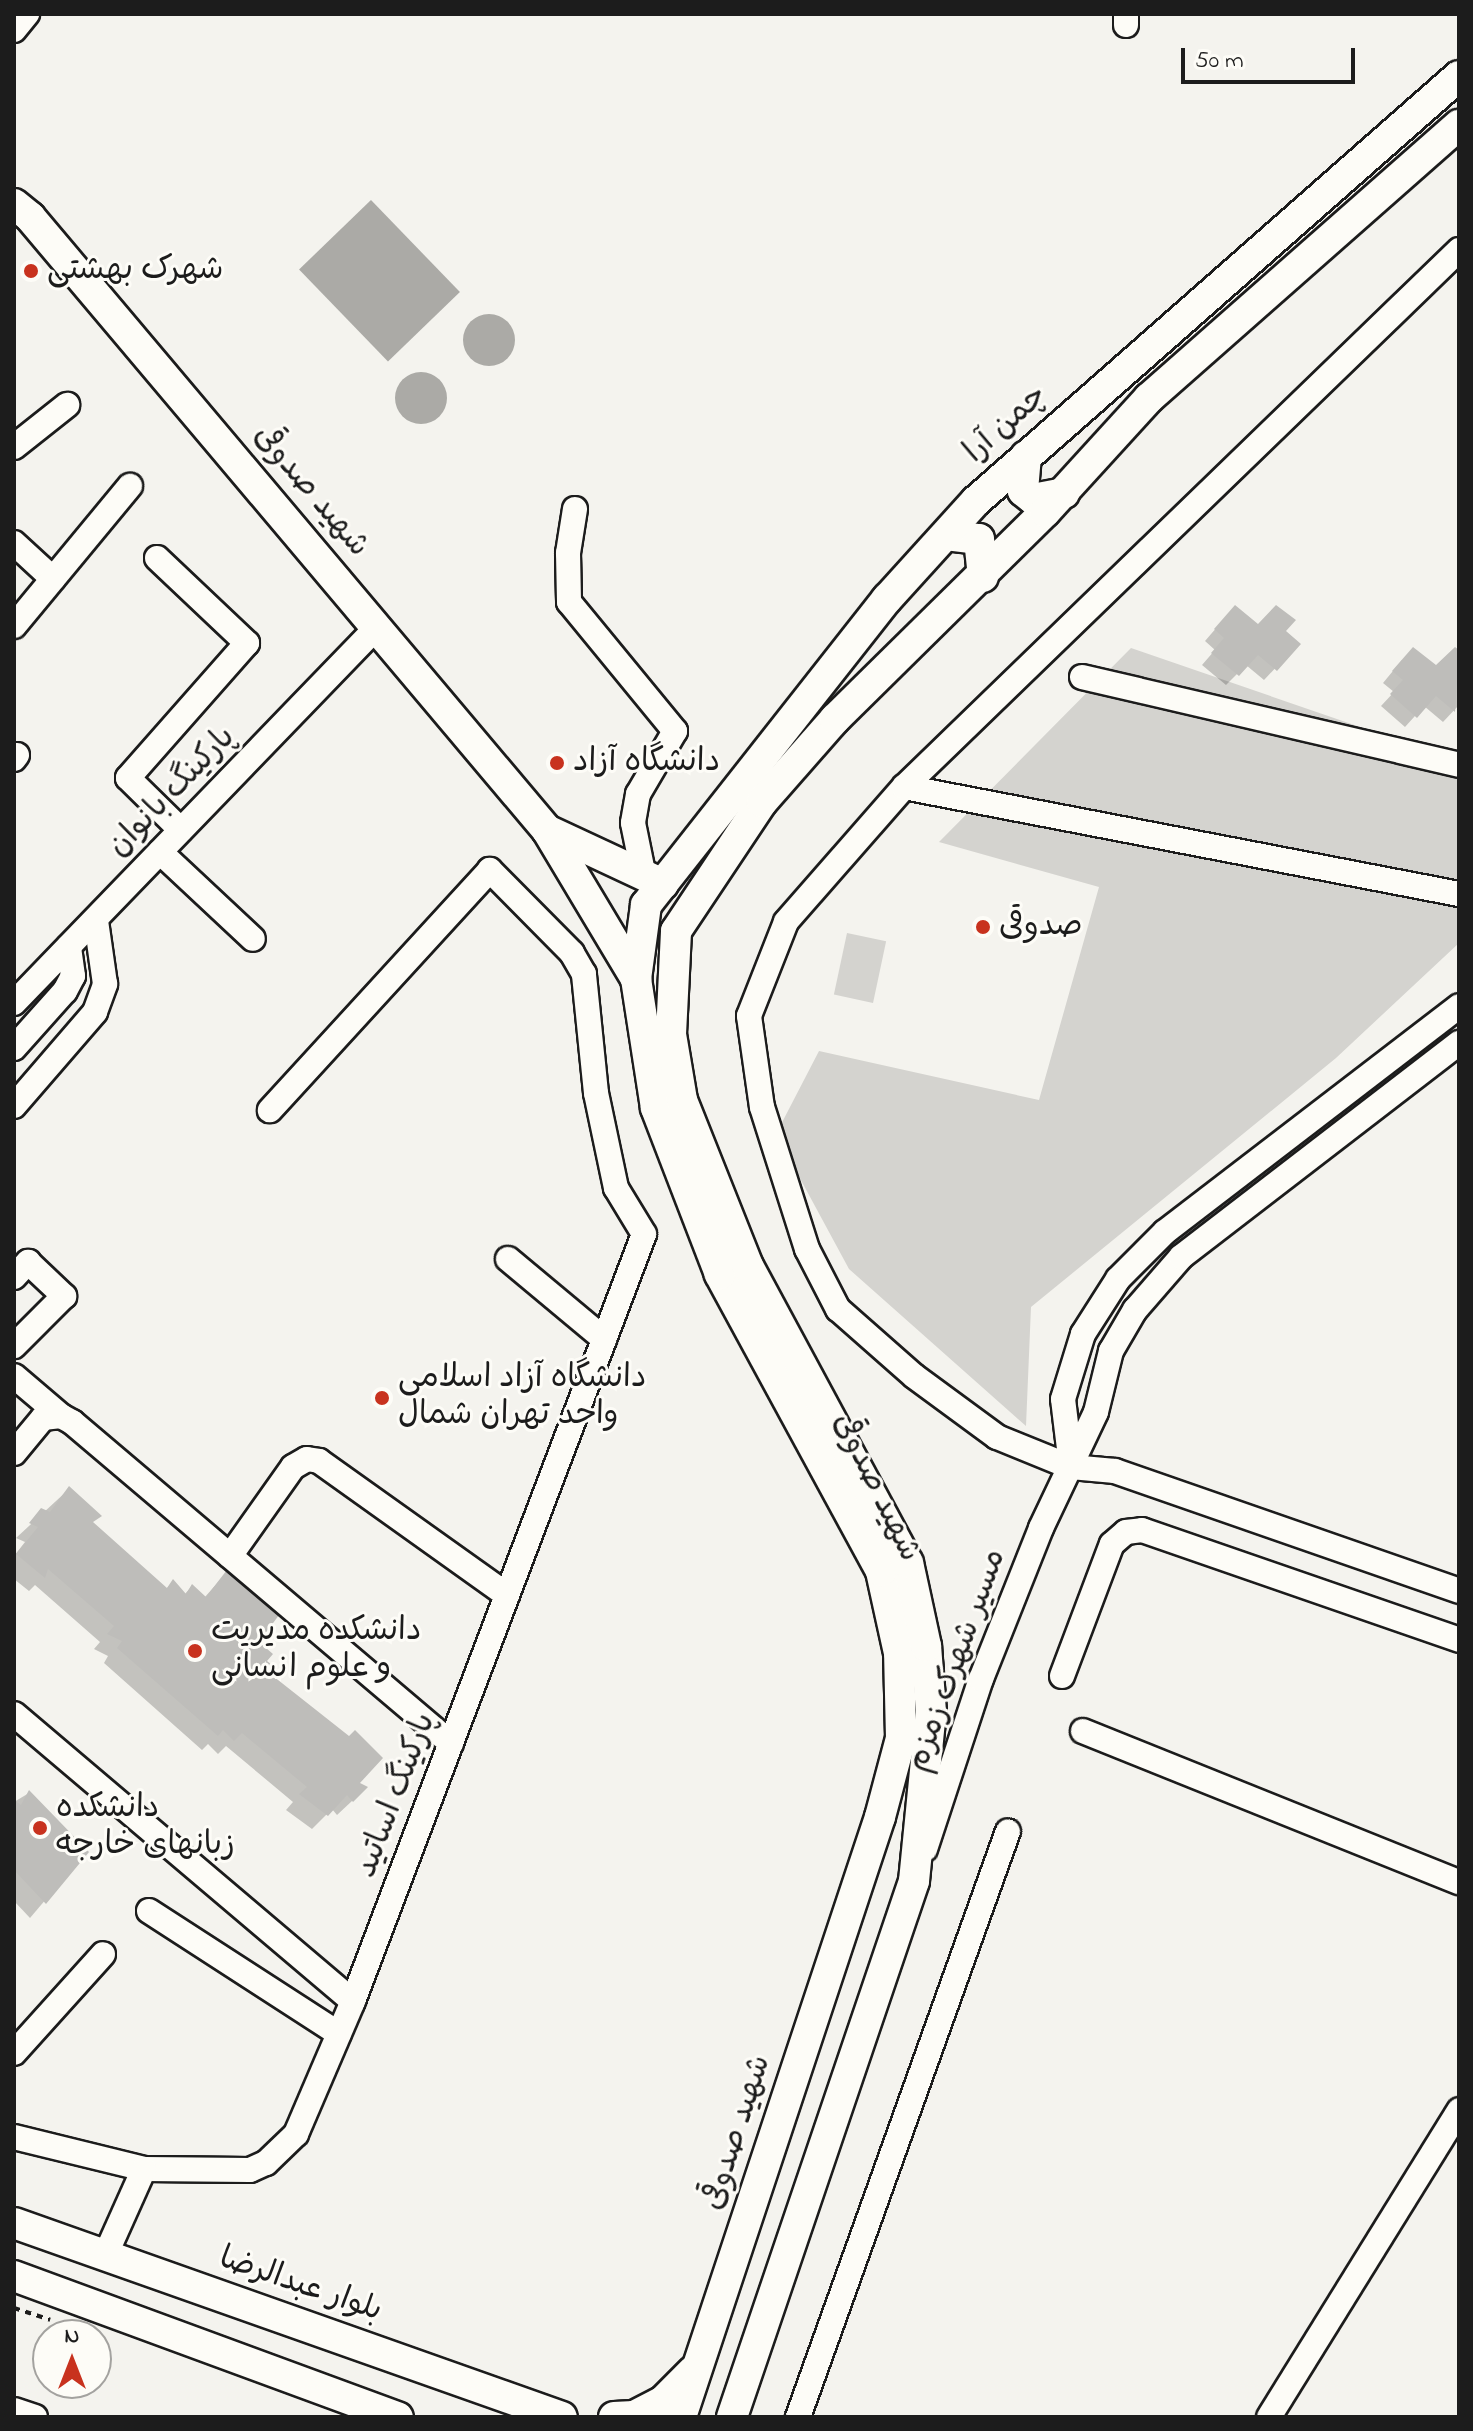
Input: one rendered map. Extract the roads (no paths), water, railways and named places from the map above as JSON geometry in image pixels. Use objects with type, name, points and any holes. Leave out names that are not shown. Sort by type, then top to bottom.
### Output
[{"type":"main road","name":"چمن آرا","points":[[653,878],[887,599],[946,535],[1026,456],[1459,76]]},
{"type":"main road","points":[[983,577],[1149,398],[1459,125]]},
{"type":"main road","name":"شهید صدوقی","points":[[14,204],[30,217],[547,830],[636,979]]},
{"type":"main road","points":[[1026,456],[1023,491],[1033,499],[1064,493]]},
{"type":"main road","points":[[946,535],[979,539],[983,577]]},
{"type":"main road","name":"شهید صدوقی","points":[[732,2417],[914,1881],[931,1712],[926,1646],[908,1563],[748,1266],[682,1100],[671,1034],[676,931],[699,892],[762,802],[835,719],[983,577]]},
{"type":"main road","points":[[547,830],[653,878]]},
{"type":"main road","name":"شهید صدوقی","points":[[653,878],[646,905],[636,979],[656,1108],[720,1274],[881,1571],[899,1653],[901,1738],[880,1817],[681,2417]]},
{"type":"main road","name":"بلوار عبدالرضا","points":[[14,2223],[562,2417]]},
{"type":"main road","points":[[14,2276],[398,2417]]},
{"type":"main road","points":[[614,2417],[634,2416],[662,2402],[700,2364]]},
{"type":"main road","points":[[746,2373],[752,2417]]},
{"type":"street","points":[[14,30],[27,14]]},
{"type":"street","points":[[1459,250],[904,787],[786,922],[763,971],[749,1016],[762,1107],[807,1249],[838,1309],[914,1376],[997,1437],[1071,1467],[1115,1471],[1459,1591]]},
{"type":"street","points":[[14,447],[67,405]]},
{"type":"street","points":[[14,626],[130,486]]},
{"type":"street","points":[[575,509],[568,553],[569,602],[675,731],[638,794],[633,823],[653,878]]},
{"type":"street","points":[[14,543],[53,579]]},
{"type":"street","points":[[157,558],[247,643],[128,778],[181,830]]},
{"type":"street","name":"پارکینگ بانوان","points":[[14,1003],[377,627]]},
{"type":"street","points":[[1082,677],[1459,765]]},
{"type":"street","points":[[904,787],[1459,894]]},
{"type":"street","points":[[160,852],[253,939]]},
{"type":"street","name":"پارکینگ اساتید","points":[[14,2137],[144,2169],[250,2170],[266,2163],[296,2134],[353,2001],[644,1234],[616,1188],[596,1093],[584,974],[572,953],[490,870],[270,1110]]},
{"type":"street","points":[[14,1106],[95,1012],[105,984],[96,921]]},
{"type":"street","points":[[14,1048],[65,991],[73,976],[69,946]]},
{"type":"street","points":[[1071,1467],[1063,1399],[1083,1334],[1118,1279],[1165,1232],[1459,1006]]},
{"type":"street","name":"مسیر شهرک زمزم","points":[[914,1881],[992,1652],[1096,1412],[1111,1351],[1135,1310],[1181,1257],[1459,1043]]},
{"type":"street","points":[[508,1259],[604,1339]]},
{"type":"street","points":[[14,1277],[28,1262],[64,1296],[14,1346]]},
{"type":"street","points":[[14,1376],[451,1743]]},
{"type":"street","points":[[14,1453],[43,1418],[61,1416]]},
{"type":"street","points":[[230,1556],[293,1467],[307,1459],[319,1461],[507,1595]]},
{"type":"street","points":[[1062,1676],[1112,1544],[1126,1532],[1142,1530],[1459,1640]]},
{"type":"street","points":[[931,1712],[941,1729],[967,1728]]},
{"type":"street","points":[[14,1714],[353,2001]]},
{"type":"street","points":[[1083,1731],[1459,1882]]},
{"type":"street","points":[[798,2417],[1008,1831]]},
{"type":"street","points":[[149,1911],[339,2034]]},
{"type":"street","points":[[14,2053],[103,1954]]},
{"type":"street","points":[[1269,2417],[1459,2110]]},
{"type":"street","points":[[105,2256],[144,2169]]},
{"type":"street","points":[[14,2410],[35,2417]]},
{"type":"place","name":"شهرک بهشتی","points":[[31,271]]},
{"type":"place","name":"دانشگاه آزاد","points":[[557,763]]},
{"type":"place","name":"صدوقی","points":[[983,927]]},
{"type":"place","name":"دانشگاه آزاد اسلامی واحد تهران شمال","points":[[382,1398]]},
{"type":"place","name":"دانشکده مدیریت و علوم انسانی","points":[[195,1651]]},
{"type":"place","name":"دانشکده زبانهای خارجه","points":[[40,1828]]}]
